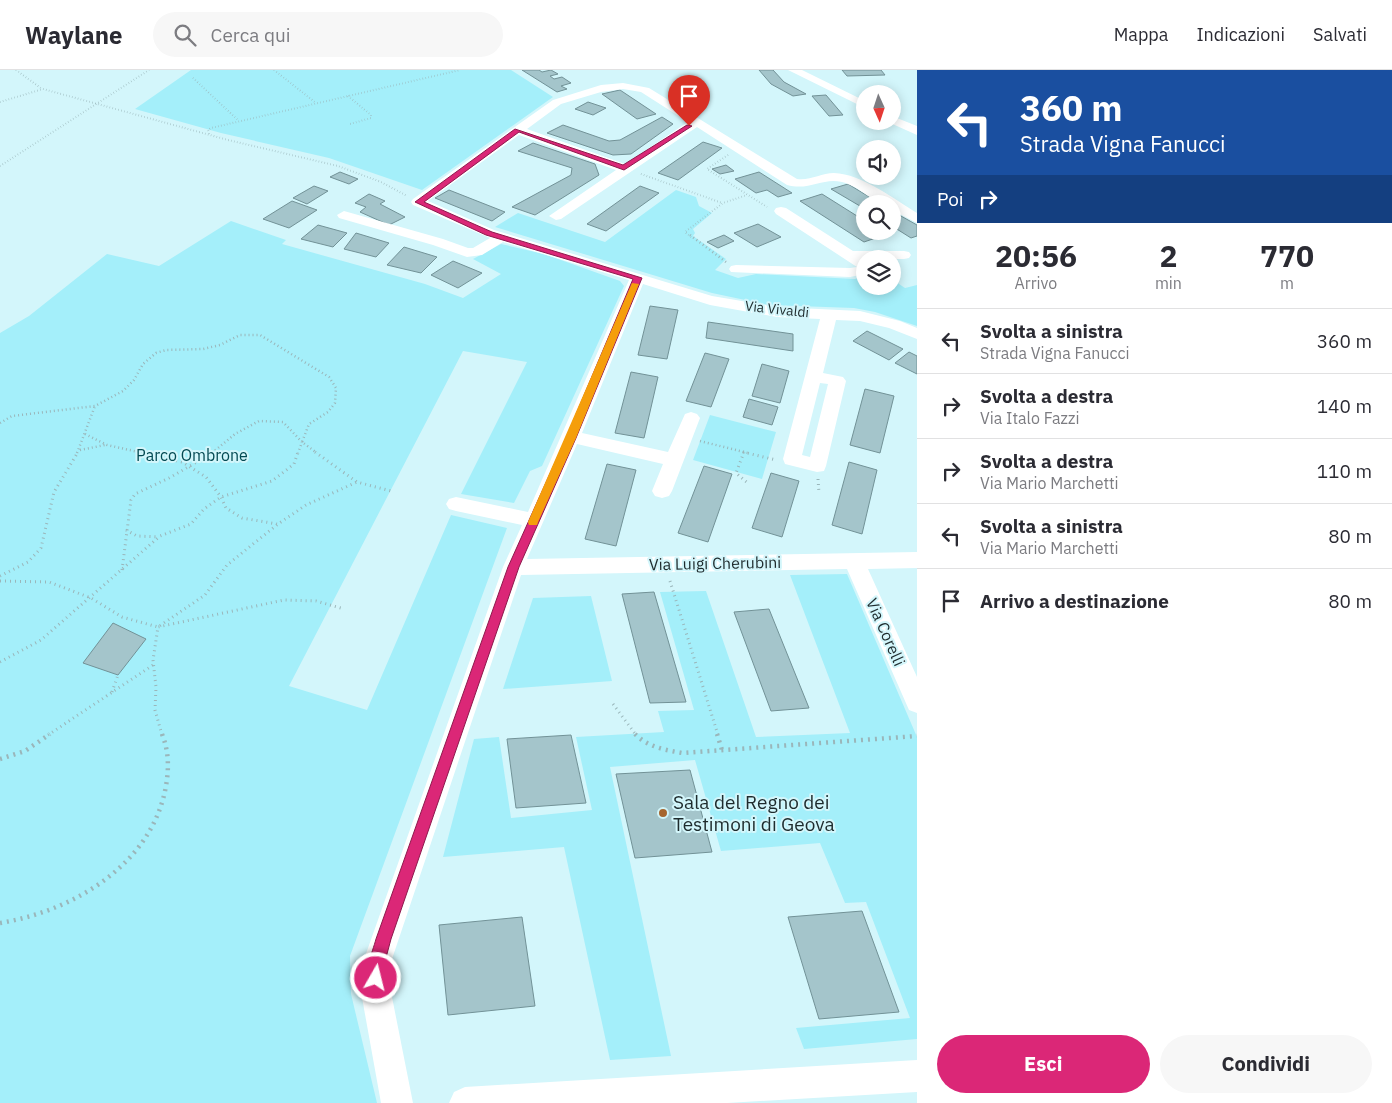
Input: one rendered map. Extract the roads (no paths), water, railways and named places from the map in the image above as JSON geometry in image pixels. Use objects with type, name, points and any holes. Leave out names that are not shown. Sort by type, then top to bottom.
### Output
[{"type":"street","points":[[793,70],[856,102]]},
{"type":"street","points":[[518,130],[557,102],[582,94],[621,86],[645,90],[795,183],[805,184],[827,178],[841,177],[876,195]]},
{"type":"street","points":[[556,216],[624,168],[689,126],[698,123]]},
{"type":"street","points":[[901,123],[917,131]]},
{"type":"street","points":[[518,130],[624,168]]},
{"type":"street","name":"Via Vivaldi","points":[[518,130],[418,202],[501,237],[710,300],[777,312],[829,314],[879,320],[917,334]]},
{"type":"street","points":[[901,209],[917,219]]},
{"type":"street","points":[[781,211],[856,259]]},
{"type":"street","points":[[344,215],[438,242],[467,253],[476,252],[501,237]]},
{"type":"street","points":[[851,255],[907,254]]},
{"type":"street","points":[[736,269],[850,273],[856,271]]},
{"type":"street","points":[[397,1103],[376,992],[376,965],[513,567],[571,438],[638,278]]},
{"type":"street","points":[[814,376],[837,381],[817,466],[792,459],[829,314]]},
{"type":"street","points":[[662,492],[691,418]]},
{"type":"street","points":[[571,438],[675,460]]},
{"type":"street","points":[[456,504],[534,520]]},
{"type":"street","name":"Via Luigi Cherubini","points":[[513,567],[917,560]]},
{"type":"street","name":"Via Corelli","points":[[854,561],[917,703]]},
{"type":"street","points":[[465,1103],[917,1076]]},
{"type":"place","name":"Sala del Regno dei Testimoni di Geova","points":[[663,813]]},
{"type":"park label","name":"Parco Ombrone","points":[[192,455]]}]
